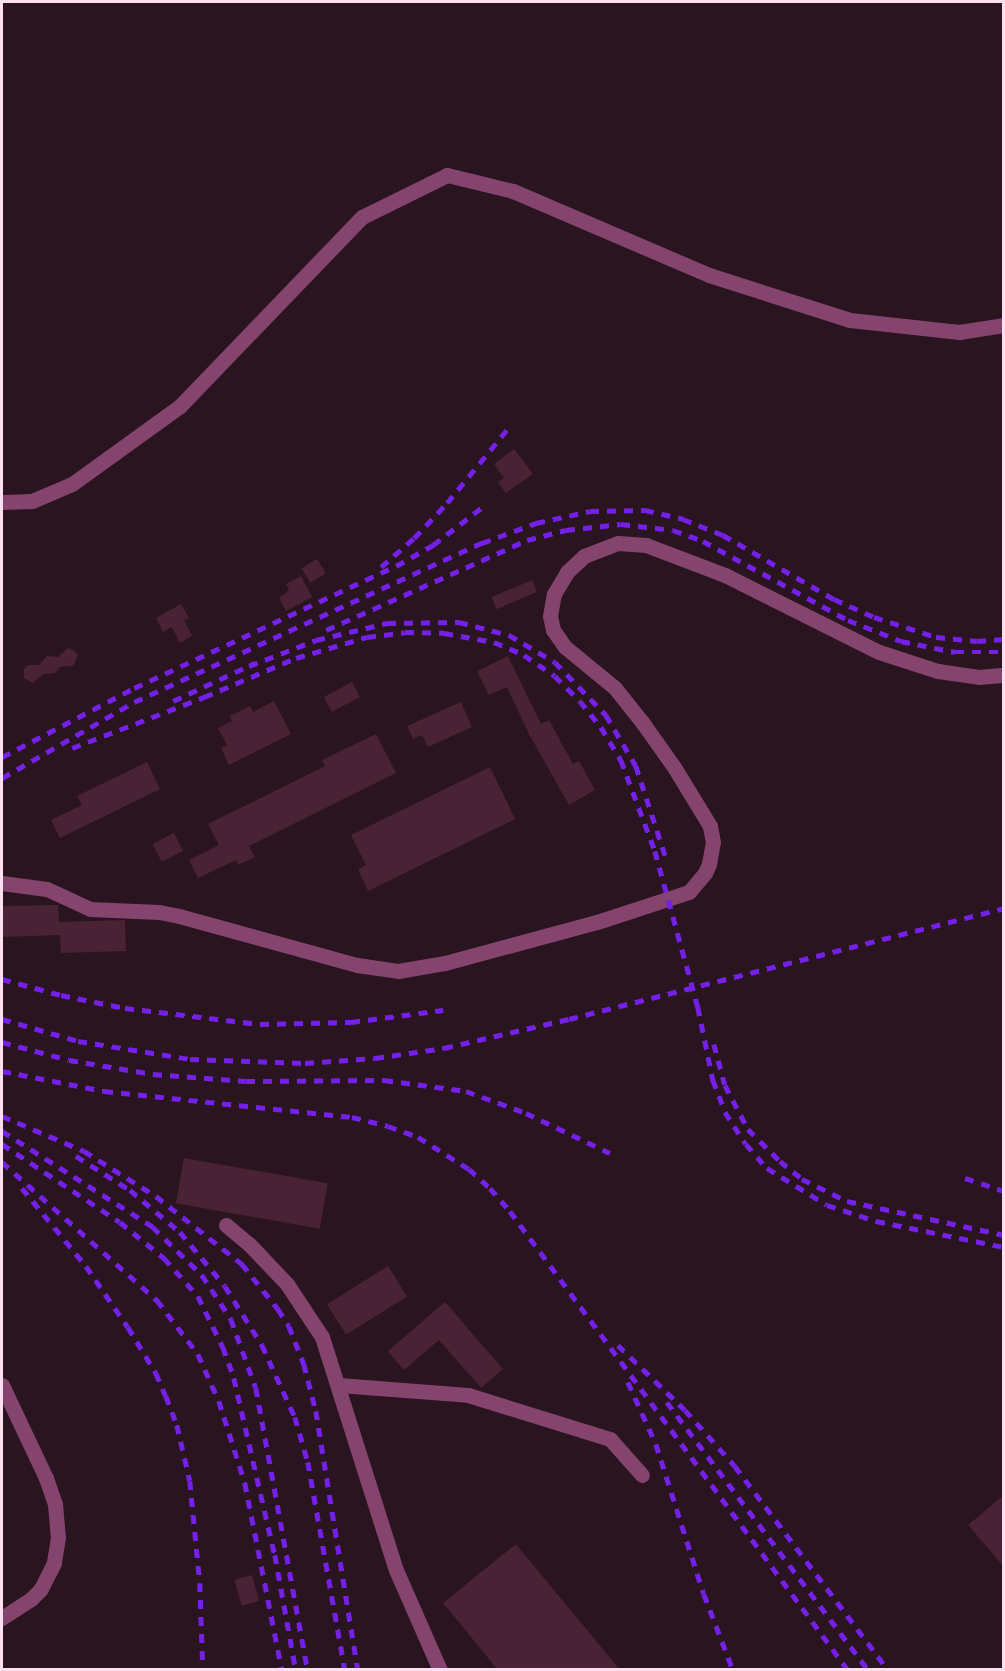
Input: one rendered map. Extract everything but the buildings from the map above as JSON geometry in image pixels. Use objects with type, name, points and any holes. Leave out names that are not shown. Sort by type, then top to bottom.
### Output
[{"type":"lane","points":[[2,502],[32,501],[72,484],[180,406],[362,217],[447,174],[513,191],[709,275],[850,320],[959,333],[1004,325]]},
{"type":"lane","points":[[2,883],[47,889],[90,909],[159,912],[179,916],[357,965],[398,971],[445,963],[597,922],[689,892],[705,873],[709,864],[712,842],[710,826],[674,767],[626,702],[603,676],[565,647],[553,630],[551,605],[560,581],[584,556],[606,546],[631,542],[662,550],[770,597],[879,652],[957,674],[1004,675]]},
{"type":"lane","points":[[226,1225],[267,1261],[307,1311],[322,1337],[396,1570],[440,1670]]},
{"type":"lane","points":[[2,1385],[48,1485],[55,1504],[58,1537],[54,1563],[41,1589],[25,1604],[2,1618]]},
{"type":"lane","points":[[339,1385],[468,1395],[610,1439],[642,1475]]},
{"type":"railway","points":[[381,567],[414,538],[447,503],[509,427]]},
{"type":"railway","points":[[2,757],[134,688],[396,566],[433,545],[481,508]]},
{"type":"railway","points":[[2,778],[134,702],[482,543],[536,523],[590,511],[645,510],[683,519],[723,535],[834,599],[874,617],[936,637],[977,641],[1004,639]]},
{"type":"railway","points":[[326,630],[527,540],[566,530],[621,524],[673,530],[703,541],[848,620],[901,641],[955,652],[1004,652]]},
{"type":"railway","points":[[249,666],[316,640],[387,623],[459,622],[509,635],[555,662],[606,715],[636,766],[666,858]]},
{"type":"railway","points":[[72,748],[204,697],[296,658],[367,637],[405,632],[444,633],[494,642],[524,655],[555,676],[580,701],[601,727],[621,760],[655,851],[698,1007],[713,1080],[725,1112],[746,1144],[767,1168],[827,1205],[876,1221],[1004,1247]]},
{"type":"railway","points":[[173,701],[255,663]]},
{"type":"railway","points":[[2,1019],[78,1041],[190,1059],[305,1063],[375,1058],[444,1048],[569,1019],[1004,908]]},
{"type":"railway","points":[[2,979],[61,995],[125,1008],[260,1024],[351,1022],[443,1010]]},
{"type":"railway","points":[[2,1042],[69,1060],[153,1074],[246,1081],[384,1080],[466,1091],[526,1113],[610,1153]]},
{"type":"railway","points":[[714,1044],[725,1085],[748,1129],[802,1179],[847,1201],[1004,1235]]},
{"type":"railway","points":[[2,1071],[104,1091],[352,1117],[388,1126],[418,1137],[469,1169],[510,1211],[848,1670]]},
{"type":"railway","points":[[2,1116],[84,1151],[156,1196],[242,1264],[289,1326],[304,1364],[316,1411],[358,1670]]},
{"type":"railway","points":[[2,1131],[153,1227],[202,1275],[231,1319],[256,1388],[308,1670]]},
{"type":"railway","points":[[2,1144],[120,1222],[164,1258],[198,1296],[223,1347],[234,1378],[275,1555],[296,1670]]},
{"type":"railway","points":[[76,1156],[130,1190],[180,1232],[225,1286],[262,1345],[295,1417],[308,1462],[345,1670]]},
{"type":"railway","points":[[2,1162],[157,1300],[198,1354],[219,1401],[245,1483],[282,1670]]},
{"type":"railway","points":[[965,1178],[1004,1191]]},
{"type":"railway","points":[[22,1188],[86,1266],[128,1327],[156,1373],[177,1425],[190,1481],[200,1583],[203,1670]]},
{"type":"railway","points":[[618,1345],[685,1410],[735,1466],[888,1670]]},
{"type":"railway","points":[[628,1382],[656,1444],[704,1594],[733,1670]]},
{"type":"railway","points":[[667,1402],[868,1670]]}]
